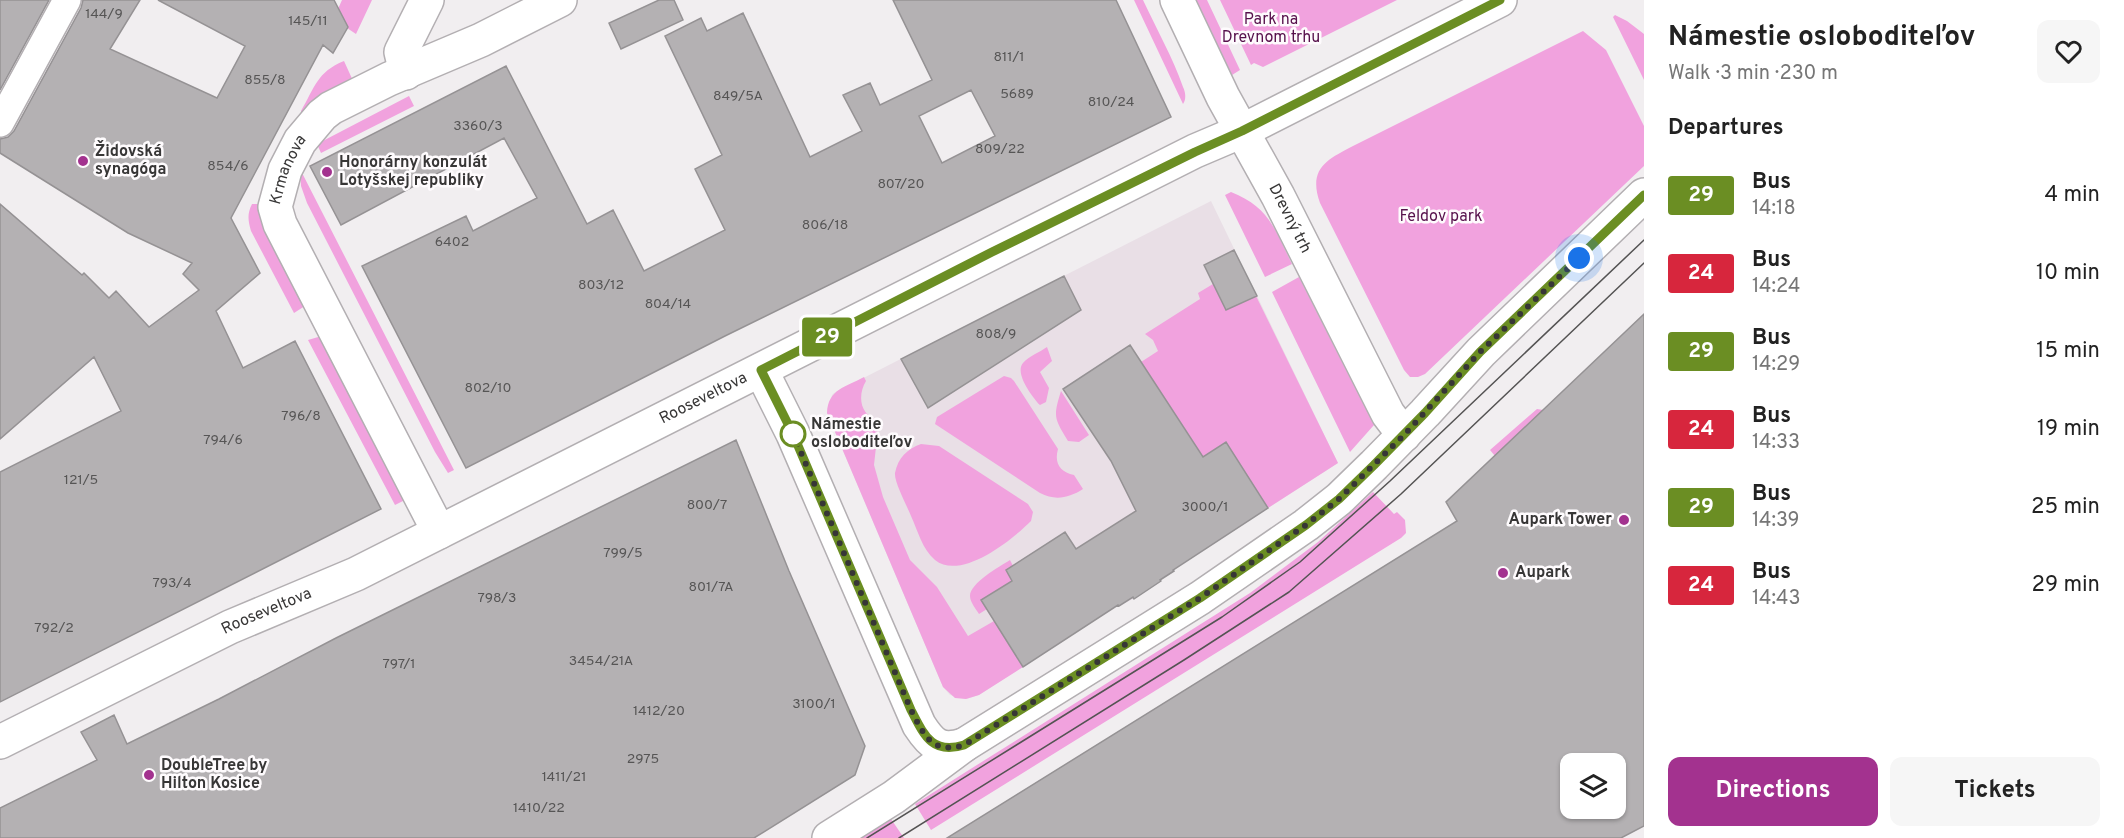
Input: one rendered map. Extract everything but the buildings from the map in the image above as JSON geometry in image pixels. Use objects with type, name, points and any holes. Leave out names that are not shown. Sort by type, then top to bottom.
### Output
[{"type":"street","points":[[0,123],[67,0]]},
{"type":"street","points":[[406,73],[401,52],[427,0]]},
{"type":"street","name":"Krmanova","points":[[439,532],[280,224],[275,207],[289,161],[300,141],[331,108],[482,40],[560,0]]},
{"type":"street","name":"Drevný trh","points":[[1177,0],[1223,97],[1278,196],[1388,414],[1404,435]]},
{"type":"street","name":"Rooseveltova","points":[[0,742],[230,627],[356,574],[984,256],[1242,131],[1500,0]]},
{"type":"street","points":[[829,838],[894,797],[964,745],[1200,598],[1287,539],[1339,499],[1404,435],[1480,352],[1644,195]]},
{"type":"street","points":[[761,370],[793,434],[915,718],[924,734],[937,746],[952,749],[964,745]]},
{"type":"shaded area","points":[[1211,201],[1338,463],[1173,569],[1174,571],[1161,579],[1159,577],[1161,581],[1156,585],[1153,580],[1139,596],[1118,605],[979,695],[966,699],[950,695],[943,687],[827,413],[832,395]]},
{"type":"green space","points":[[342,0],[372,0],[356,34],[347,28],[338,9]]},
{"type":"green space","points":[[1134,0],[1143,0],[1169,54],[1185,92],[1183,104]]},
{"type":"green space","points":[[1196,0],[1207,0],[1240,70],[1232,75]]},
{"type":"green space","name":"Park na Drevnom trhu","points":[[1220,0],[1397,0],[1263,67],[1254,63],[1251,65]]},
{"type":"green space","points":[[1615,15],[1644,34],[1644,80],[1613,17]]},
{"type":"green space","name":"Feldov park","points":[[1583,31],[1606,50],[1644,126],[1644,166],[1425,374],[1410,377],[1404,370],[1320,203],[1316,182],[1318,174],[1328,161],[1343,151]]},
{"type":"green space","points":[[344,61],[354,83],[301,116],[301,111],[322,75]]},
{"type":"green space","points":[[409,96],[414,106],[321,153],[317,144]]},
{"type":"green space","points":[[300,169],[454,470],[448,473],[435,452],[307,203],[301,186]]},
{"type":"green space","points":[[1231,192],[1244,198],[1263,212],[1292,264],[1265,277],[1225,195]]},
{"type":"green space","points":[[252,204],[262,204],[308,304],[294,313],[251,231],[249,211]]},
{"type":"green space","points":[[1299,277],[1374,425],[1350,452],[1272,292]]},
{"type":"green space","points":[[1213,284],[1226,310],[1256,296],[1338,463],[1268,508],[1226,442],[1199,459],[1197,447],[1141,362],[1158,351],[1153,340],[1145,334],[1200,299],[1198,293]]},
{"type":"green space","points":[[325,335],[407,499],[395,505],[308,340]]},
{"type":"green space","points":[[1047,347],[1052,361],[1040,372],[1049,388],[1046,402],[1040,405],[1023,379],[1021,367],[1028,358]]},
{"type":"green space","points":[[1004,376],[1014,381],[1058,449],[1059,466],[1065,472],[1074,475],[1083,489],[1062,497],[1051,497],[1040,493],[935,424],[937,417]]},
{"type":"green space","points":[[864,377],[866,381],[861,399],[862,405],[868,414],[879,420],[874,465],[883,497],[910,560],[937,587],[968,636],[994,621],[1023,667],[979,695],[966,699],[955,698],[943,687],[827,413],[828,405],[834,394]]},
{"type":"green space","points":[[1061,391],[1089,435],[1079,442],[1068,441],[1056,417]]},
{"type":"green space","points":[[1537,409],[1543,410],[1495,456],[1490,450]]},
{"type":"green space","points":[[921,444],[939,446],[1028,504],[1033,512],[1031,521],[1012,538],[986,556],[972,562],[946,565],[935,560],[921,540],[895,477],[896,468],[907,451]]},
{"type":"green space","points":[[1373,492],[1394,514],[1397,512],[1405,520],[1406,533],[1401,538],[931,830],[915,804],[1250,593],[1318,542]]},
{"type":"green space","points":[[1010,560],[1013,566],[1006,570],[1012,581],[981,600],[987,609],[979,614],[971,601],[971,591],[986,576]]},
{"type":"green space","points":[[891,819],[904,838],[860,838]]},
{"type":"tram line","points":[[867,838],[1222,617],[1300,562],[1390,481],[1644,240]]},
{"type":"tram line","points":[[899,838],[1289,592],[1401,494],[1644,263]]},
{"type":"bus line","name":"29","points":[[1500,0],[1242,131],[992,252],[761,370],[793,434],[911,710],[924,734],[944,749],[964,745],[1200,598],[1306,525],[1339,499],[1374,465],[1480,352],[1644,195]]},
{"type":"place","name":"Židovská synagóga","points":[[83,161]]},
{"type":"place","name":"Honorárny konzulát Lotyšskej republiky","points":[[327,172]]},
{"type":"place","name":"Námestie osloboditeľov","points":[[793,434]]},
{"type":"place","name":"Aupark Tower","points":[[1624,520]]},
{"type":"place","name":"Aupark","points":[[1503,573]]},
{"type":"place","name":"DoubleTree by Hilton Kosice","points":[[149,775]]},
{"type":"route","points":[[793,434],[911,710],[924,734],[937,746],[952,749],[964,745],[1200,598],[1306,525],[1339,499],[1404,435],[1480,352],[1579,258]]}]
